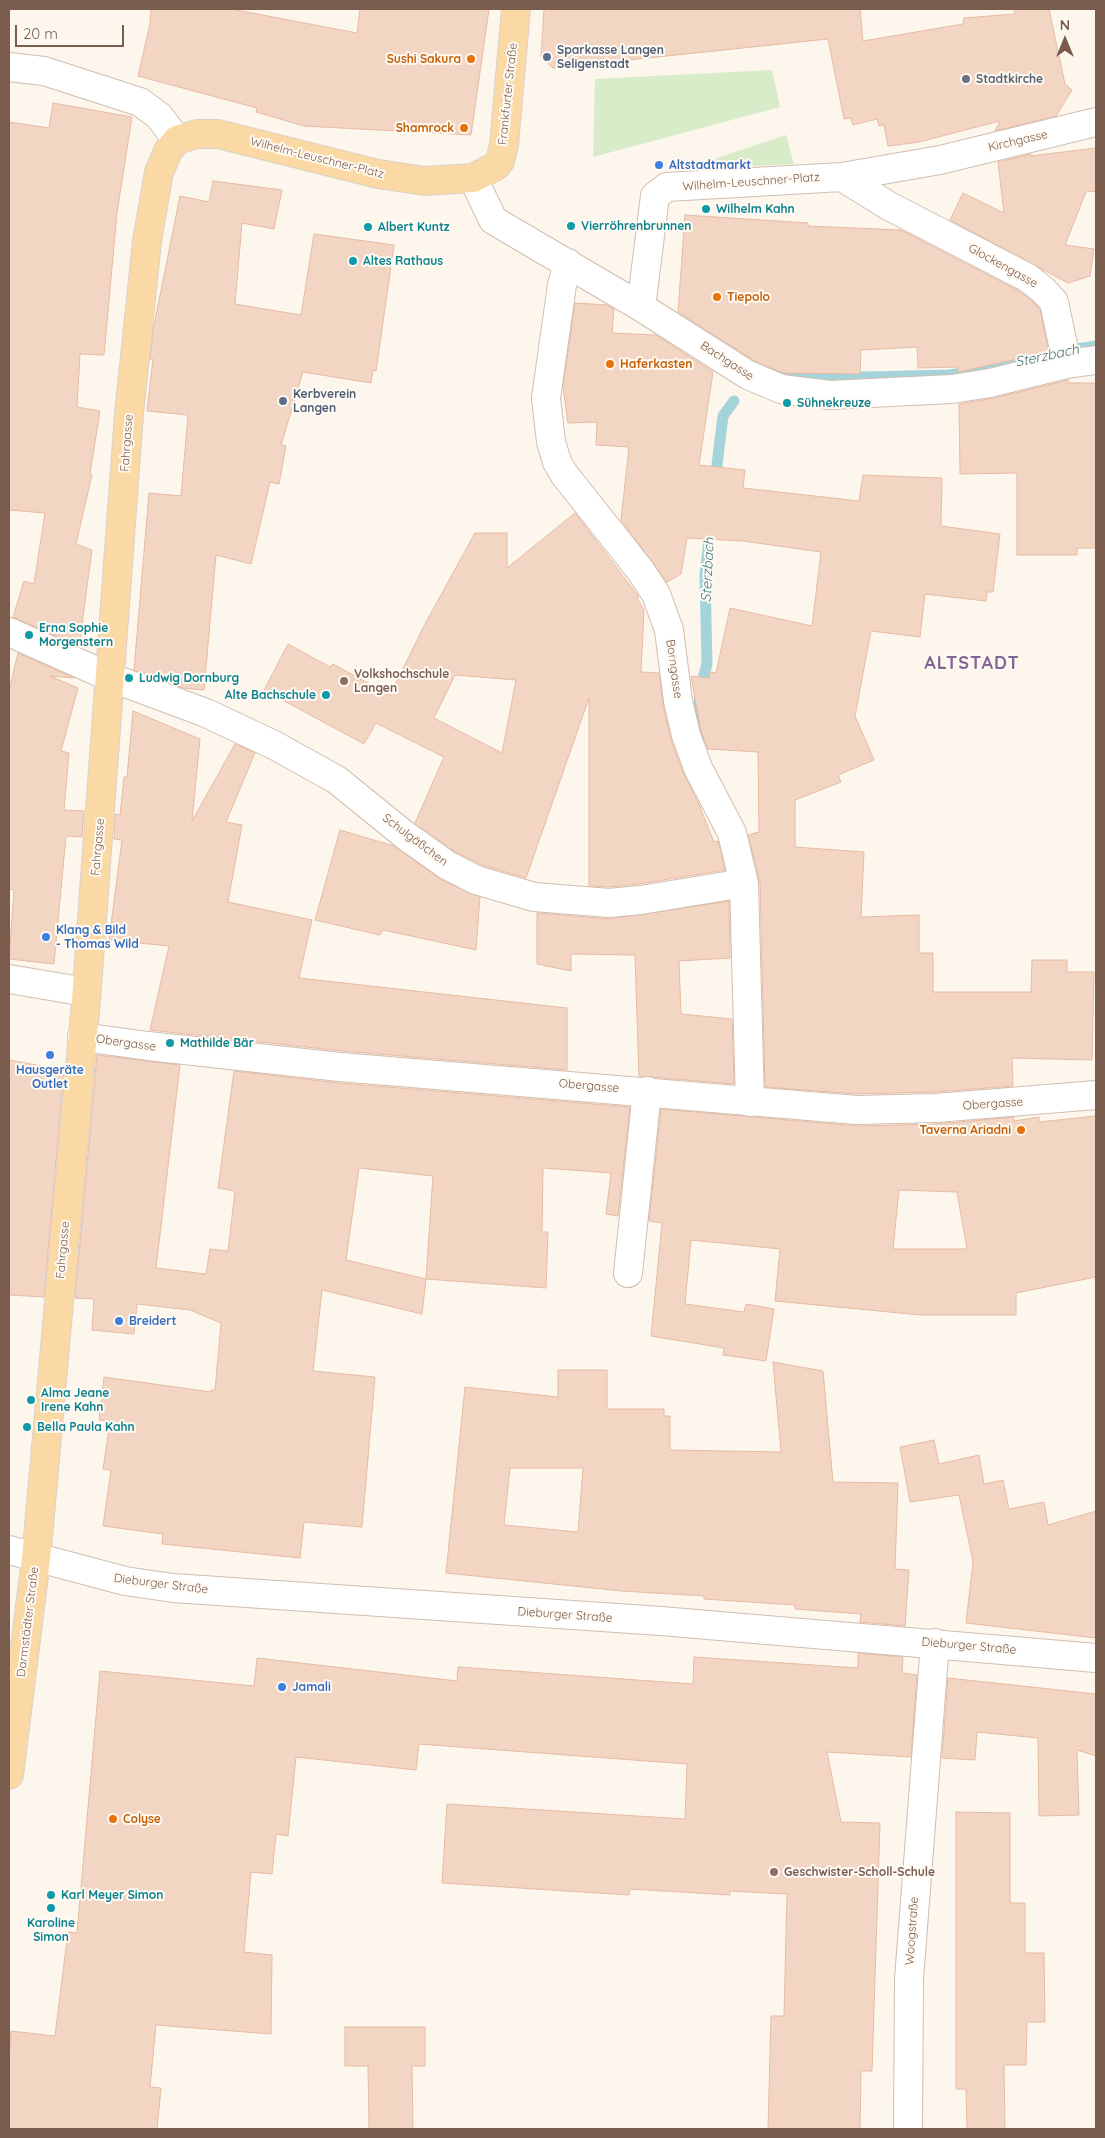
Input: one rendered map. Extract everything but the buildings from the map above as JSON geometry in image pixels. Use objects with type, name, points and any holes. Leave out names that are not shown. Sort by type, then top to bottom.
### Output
[{"type":"main road","name":"Frankfurter Straße","points":[[465,179],[496,166],[500,161],[504,145],[516,9]]},
{"type":"main road","name":"Wilhelm-Leuschner-Platz","points":[[177,140],[197,134],[218,134],[378,174],[425,181],[465,179]]},
{"type":"main road","name":"Fahrgasse","points":[[36,1559],[112,678],[129,414],[147,241],[159,172],[168,150],[177,140]]},
{"type":"main road","name":"Darmstädter Straße","points":[[9,1775],[36,1559]]},
{"type":"street","points":[[9,68],[44,71],[140,102],[160,116],[177,140]]},
{"type":"street","name":"Kirchgasse","points":[[940,160],[1096,122]]},
{"type":"street","name":"Wilhelm-Leuschner-Platz","points":[[641,307],[655,196],[667,187],[842,176],[940,160]]},
{"type":"street","name":"Glockengasse","points":[[842,176],[889,206],[1028,278],[1054,302],[1064,351]]},
{"type":"street","name":"Bachgasse","points":[[465,179],[493,220],[641,307],[755,379],[781,389],[818,395],[952,389],[990,383],[1064,351],[1096,360]]},
{"type":"street","name":"Borngasse","points":[[568,263],[562,285],[546,398],[551,442],[556,462],[564,474],[626,551],[656,594],[669,630],[678,700],[686,735],[698,768],[732,833],[744,883],[750,1102]]},
{"type":"street","name":"Schulgäßchen","points":[[9,632],[112,678],[206,713],[274,745],[337,780],[406,836],[447,865],[476,880],[534,897],[609,903],[642,900],[744,883]]},
{"type":"street","points":[[9,979],[86,992]]},
{"type":"street","name":"Obergasse","points":[[82,1037],[340,1067],[857,1110],[925,1109],[1096,1095]]},
{"type":"street","points":[[628,1273],[646,1091]]},
{"type":"street","name":"Dieburger Straße","points":[[9,1550],[36,1559],[125,1581],[174,1588],[661,1621],[1096,1658]]},
{"type":"street","name":"Woogstraße","points":[[908,2129],[910,1970],[935,1643]]},
{"type":"green space","points":[[772,70],[780,107],[593,157],[595,79]]},
{"type":"green space","points":[[786,135],[794,164],[716,168],[714,159]]},
{"type":"waterway","name":"Sterzbach","points":[[769,374],[869,377],[949,375],[993,369],[1044,354],[1096,346]]},
{"type":"waterway","name":"Sterzbach","points":[[715,481],[723,416],[734,401]]},
{"type":"waterway","name":"Sterzbach","points":[[699,739],[700,689],[707,664],[705,574],[711,524]]},
{"type":"place","name":"Sparkasse Langen Seligenstadt","points":[[547,57]]},
{"type":"place","name":"Sushi Sakura","points":[[471,59]]},
{"type":"place","name":"Stadtkirche","points":[[966,79]]},
{"type":"place","name":"Shamrock","points":[[464,128]]},
{"type":"place","name":"Altstadtmarkt","points":[[659,165]]},
{"type":"place","name":"Wilhelm Kahn","points":[[706,209]]},
{"type":"place","name":"Vierröhrenbrunnen","points":[[571,226]]},
{"type":"place","name":"Albert Kuntz","points":[[368,227]]},
{"type":"place","name":"Altes Rathaus","points":[[353,261]]},
{"type":"place","name":"Tiepolo","points":[[717,297]]},
{"type":"place","name":"Haferkasten","points":[[610,364]]},
{"type":"place","name":"Kerbverein Langen","points":[[283,401]]},
{"type":"place","name":"Sühnekreuze","points":[[787,403]]},
{"type":"place","name":"Erna Sophie Morgenstern","points":[[29,635]]},
{"type":"place","name":"Ludwig Dornburg","points":[[129,678]]},
{"type":"place","name":"Volkshochschule Langen","points":[[344,681]]},
{"type":"place","name":"Alte Bachschule","points":[[326,695]]},
{"type":"place","name":"Klang & Bild - Thomas Wild","points":[[46,937]]},
{"type":"place","name":"Mathilde Bär","points":[[170,1043]]},
{"type":"place","name":"Hausgeräte Outlet","points":[[50,1055]]},
{"type":"place","name":"Taverna Ariadni","points":[[1021,1130]]},
{"type":"place","name":"Breidert","points":[[119,1321]]},
{"type":"place","name":"Alma Jeane Irene Kahn","points":[[31,1400]]},
{"type":"place","name":"Bella Paula Kahn","points":[[27,1427]]},
{"type":"place","name":"Jamali","points":[[282,1687]]},
{"type":"place","name":"Colyse","points":[[113,1819]]},
{"type":"place","name":"Geschwister-Scholl-Schule","points":[[774,1872]]},
{"type":"place","name":"Karl Meyer Simon","points":[[51,1895]]},
{"type":"place","name":"Karoline Simon","points":[[51,1908]]},
{"type":"district","name":"ALTSTADT","points":[[972,664]]}]
